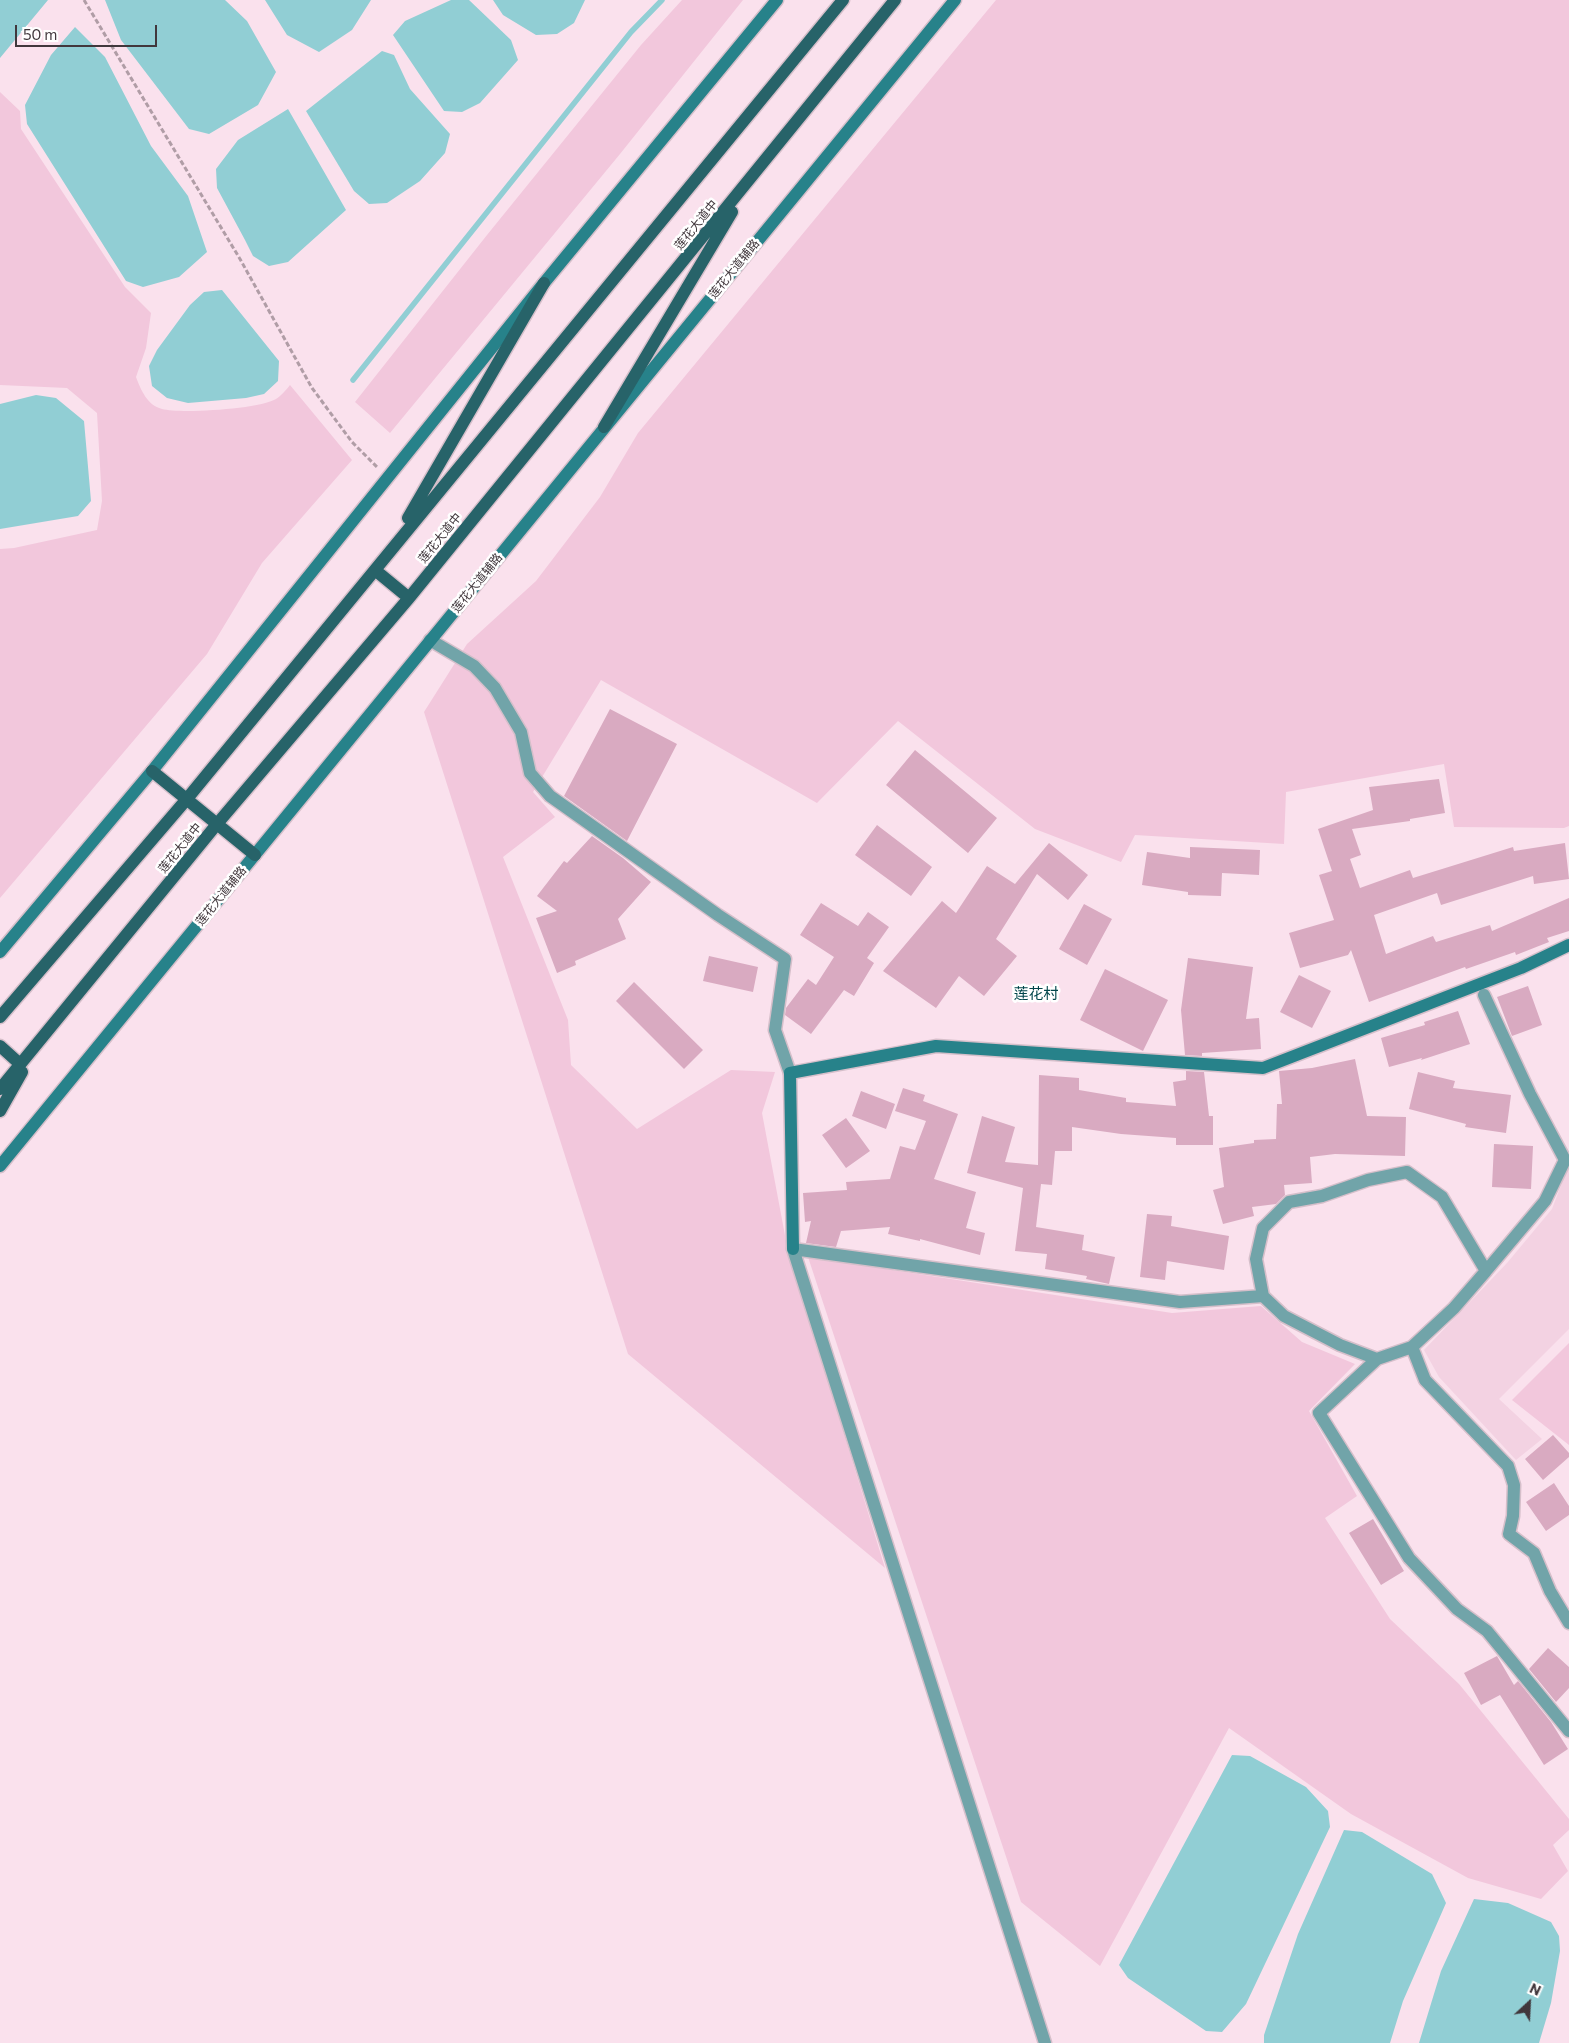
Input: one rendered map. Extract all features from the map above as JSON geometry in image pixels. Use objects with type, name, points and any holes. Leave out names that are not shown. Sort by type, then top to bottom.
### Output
[{"type":"main road","points":[[0,1017],[186,800],[843,0]]},
{"type":"main road","name":"莲花大道中","points":[[0,1089],[218,824],[409,598],[754,176],[895,0]]},
{"type":"main road","points":[[604,427],[754,176]]},
{"type":"main road","points":[[389,551],[544,283]]},
{"type":"main road","points":[[375,570],[409,598]]},
{"type":"main road","points":[[152,771],[255,854]]},
{"type":"main road","points":[[0,1111],[38,1043]]},
{"type":"main road","points":[[0,1046],[20,1064]]},
{"type":"street","points":[[0,952],[152,771],[544,283],[777,0]]},
{"type":"street","name":"莲花大道辅路","points":[[0,1166],[955,0]]},
{"type":"street","points":[[430,640],[474,666],[495,688],[521,732],[530,773],[550,796],[718,915],[785,959],[775,1030],[790,1073],[793,1249],[1045,2043]]},
{"type":"street","points":[[790,1073],[936,1046],[1263,1068],[1522,968],[1569,944]]},
{"type":"street","points":[[1484,995],[1530,1094],[1565,1160],[1545,1201],[1454,1308],[1412,1347],[1376,1359],[1319,1413],[1409,1558],[1457,1609],[1487,1631],[1569,1732]]},
{"type":"street","points":[[1376,1359],[1340,1345],[1284,1316],[1263,1296],[1256,1259],[1263,1228],[1289,1202],[1322,1196],[1368,1180],[1407,1172],[1442,1197],[1486,1271]]},
{"type":"street","points":[[793,1249],[1180,1302],[1263,1296]]},
{"type":"street","points":[[1412,1347],[1425,1380],[1508,1466],[1514,1485],[1513,1516],[1509,1534],[1534,1553],[1550,1591],[1569,1623]]},
{"type":"path","points":[[84,0],[240,259],[312,388],[352,442],[388,477]]},
{"type":"shaded area","points":[[682,0],[743,0],[620,154],[390,433],[355,402],[641,45]]},
{"type":"shaded area","points":[[996,0],[1569,0],[1569,826],[1564,828],[1454,827],[1444,764],[1286,792],[1284,844],[1135,835],[1121,862],[1035,829],[898,721],[817,803],[601,680],[533,792],[555,817],[503,857],[568,1020],[571,1065],[637,1129],[731,1070],[775,1072],[762,1113],[787,1246],[885,1568],[628,1354],[424,712],[467,644],[536,581],[600,497],[638,433]]},
{"type":"shaded area","points":[[0,92],[20,111],[21,129],[125,287],[151,313],[146,348],[136,377],[148,401],[162,409],[172,410],[202,411],[238,408],[267,403],[282,395],[290,385],[352,460],[262,563],[207,654],[0,898],[0,549],[14,548],[97,530],[102,501],[97,413],[67,388],[0,385]]},
{"type":"shaded area","points":[[1569,1164],[1569,1329],[1499,1399],[1542,1439],[1516,1460],[1439,1377],[1424,1350],[1507,1263],[1552,1209]]},
{"type":"shaded area","points":[[808,1257],[1172,1313],[1261,1306],[1302,1342],[1355,1364],[1309,1411],[1357,1496],[1325,1518],[1390,1619],[1459,1684],[1569,1819],[1569,1830],[1553,1845],[1568,1871],[1541,1899],[1468,1878],[1351,1814],[1229,1728],[1100,1966],[1021,1902]]},
{"type":"shaded area","points":[[1569,1343],[1569,1445],[1512,1400]]},
{"type":"water","points":[[0,0],[48,0],[0,58]]},
{"type":"water","points":[[105,0],[225,0],[247,21],[276,72],[258,105],[209,134],[189,129],[121,40]]},
{"type":"water","points":[[265,0],[371,0],[352,30],[319,52],[287,35]]},
{"type":"water","points":[[451,0],[469,0],[511,40],[518,60],[480,103],[462,112],[444,111],[393,35],[405,21]]},
{"type":"water","points":[[493,0],[585,0],[574,23],[557,34],[536,35],[503,15]]},
{"type":"water","points":[[75,27],[105,57],[151,146],[188,196],[207,252],[179,277],[143,287],[126,281],[27,124],[25,105],[51,55]]},
{"type":"water","points":[[382,51],[394,55],[410,89],[450,134],[445,153],[420,181],[387,203],[369,204],[354,191],[306,111]]},
{"type":"water","points":[[288,109],[346,210],[288,262],[269,266],[253,256],[217,188],[216,169],[238,140]]},
{"type":"water","points":[[222,290],[279,361],[278,381],[264,394],[246,398],[188,403],[167,398],[152,386],[149,366],[157,350],[190,305],[204,292]]},
{"type":"water","points":[[36,395],[56,398],[84,421],[91,501],[78,516],[0,529],[0,404]]},
{"type":"water","points":[[1232,1755],[1250,1756],[1306,1787],[1328,1811],[1330,1827],[1246,2004],[1222,2032],[1206,2031],[1128,1978],[1119,1965]]},
{"type":"water","points":[[1344,1830],[1362,1832],[1432,1874],[1446,1903],[1403,2001],[1390,2043],[1264,2043],[1264,2035],[1298,1934]]},
{"type":"water","points":[[1474,1899],[1508,1903],[1551,1922],[1559,1936],[1560,1951],[1551,2003],[1539,2043],[1419,2043],[1441,1971]]},
{"type":"building","points":[[610,709],[677,744],[627,841],[564,796]]},
{"type":"building","points":[[915,750],[997,818],[968,853],[886,785]]},
{"type":"building","points":[[1439,779],[1445,813],[1410,819],[1410,821],[1352,829],[1361,855],[1350,859],[1360,888],[1410,870],[1413,878],[1513,847],[1514,851],[1565,843],[1569,879],[1534,884],[1533,876],[1441,905],[1437,893],[1374,915],[1386,954],[1433,936],[1436,942],[1490,925],[1492,931],[1569,898],[1569,931],[1547,938],[1549,942],[1516,955],[1515,952],[1466,969],[1465,967],[1369,1002],[1351,950],[1348,955],[1300,968],[1289,933],[1334,920],[1319,875],[1332,871],[1318,829],[1373,810],[1369,787]]},
{"type":"building","points":[[877,825],[932,867],[911,896],[855,855]]},
{"type":"building","points":[[592,836],[623,858],[651,882],[618,919],[626,939],[575,961],[576,965],[557,973],[536,918],[557,911],[537,896],[564,861],[567,863]]},
{"type":"building","points":[[1049,843],[1088,875],[1068,900],[1037,874],[996,939],[1017,956],[984,996],[959,976],[936,1008],[883,971],[942,901],[956,913],[987,866],[1015,884]]},
{"type":"building","points":[[1190,847],[1260,850],[1259,875],[1222,873],[1221,896],[1188,895],[1188,892],[1142,885],[1147,852],[1190,858]]},
{"type":"building","points":[[821,903],[858,926],[868,912],[889,927],[867,958],[874,963],[854,996],[844,990],[811,1034],[785,1015],[786,1008],[808,979],[816,985],[834,957],[800,935]]},
{"type":"building","points":[[1084,904],[1112,919],[1087,965],[1059,949]]},
{"type":"building","points":[[709,956],[758,967],[753,992],[703,981]]},
{"type":"building","points":[[1188,958],[1253,967],[1246,1019],[1259,1018],[1261,1049],[1202,1053],[1202,1056],[1185,1055],[1181,1010]]},
{"type":"building","points":[[1105,969],[1168,1000],[1143,1051],[1080,1020]]},
{"type":"building","points":[[1299,975],[1331,991],[1312,1028],[1280,1012]]},
{"type":"building","points":[[634,982],[703,1050],[684,1069],[616,1001]]},
{"type":"building","points":[[1528,986],[1542,1025],[1512,1036],[1497,997]]},
{"type":"building","points":[[1458,1011],[1470,1044],[1421,1060],[1422,1058],[1389,1067],[1381,1038],[1425,1025],[1424,1022]]},
{"type":"building","points":[[1355,1059],[1367,1116],[1406,1117],[1405,1156],[1335,1154],[1310,1157],[1312,1183],[1284,1185],[1285,1195],[1276,1204],[1252,1207],[1254,1216],[1223,1224],[1213,1190],[1224,1187],[1219,1148],[1254,1143],[1254,1140],[1276,1139],[1277,1104],[1282,1104],[1279,1071],[1312,1068]]},
{"type":"building","points":[[1186,1071],[1204,1072],[1209,1116],[1213,1116],[1213,1145],[1176,1145],[1176,1138],[1121,1134],[1072,1127],[1072,1151],[1055,1151],[1052,1185],[1041,1184],[1036,1227],[1084,1235],[1082,1250],[1115,1257],[1109,1284],[1086,1279],[1087,1276],[1045,1269],[1047,1254],[1015,1251],[1023,1188],[967,1173],[982,1116],[1015,1127],[1005,1162],[1038,1165],[1039,1075],[1079,1078],[1079,1090],[1126,1098],[1126,1102],[1176,1106],[1173,1082],[1186,1080]]},
{"type":"building","points":[[1418,1072],[1455,1081],[1453,1088],[1511,1095],[1506,1133],[1465,1127],[1466,1124],[1409,1109]]},
{"type":"building","points":[[903,1088],[925,1095],[923,1101],[958,1114],[934,1179],[976,1192],[966,1228],[985,1233],[980,1255],[920,1239],[920,1241],[888,1234],[890,1227],[841,1231],[836,1247],[806,1243],[811,1221],[805,1222],[803,1193],[847,1190],[846,1182],[890,1179],[900,1146],[915,1150],[926,1121],[895,1111]]},
{"type":"building","points":[[861,1091],[895,1104],[886,1129],[852,1116]]},
{"type":"building","points":[[846,1118],[870,1151],[846,1168],[822,1135]]},
{"type":"building","points":[[1494,1144],[1533,1146],[1531,1189],[1492,1187]]},
{"type":"building","points":[[1147,1214],[1172,1216],[1171,1226],[1229,1236],[1224,1270],[1167,1261],[1165,1280],[1140,1277]]},
{"type":"building","points":[[1553,1435],[1569,1453],[1569,1457],[1543,1480],[1525,1459]]},
{"type":"building","points":[[1554,1483],[1569,1506],[1569,1515],[1546,1531],[1526,1502]]},
{"type":"building","points":[[1373,1519],[1404,1571],[1381,1585],[1349,1533]]},
{"type":"building","points":[[1548,1648],[1569,1667],[1569,1688],[1556,1702],[1529,1669]]},
{"type":"building","points":[[1497,1656],[1514,1685],[1518,1681],[1551,1722],[1568,1749],[1544,1765],[1500,1695],[1481,1705],[1464,1673]]},
{"type":"waterway","points":[[353,380],[631,32],[662,0]]},
{"type":"district","name":"莲花村","points":[[1036,994]]}]
